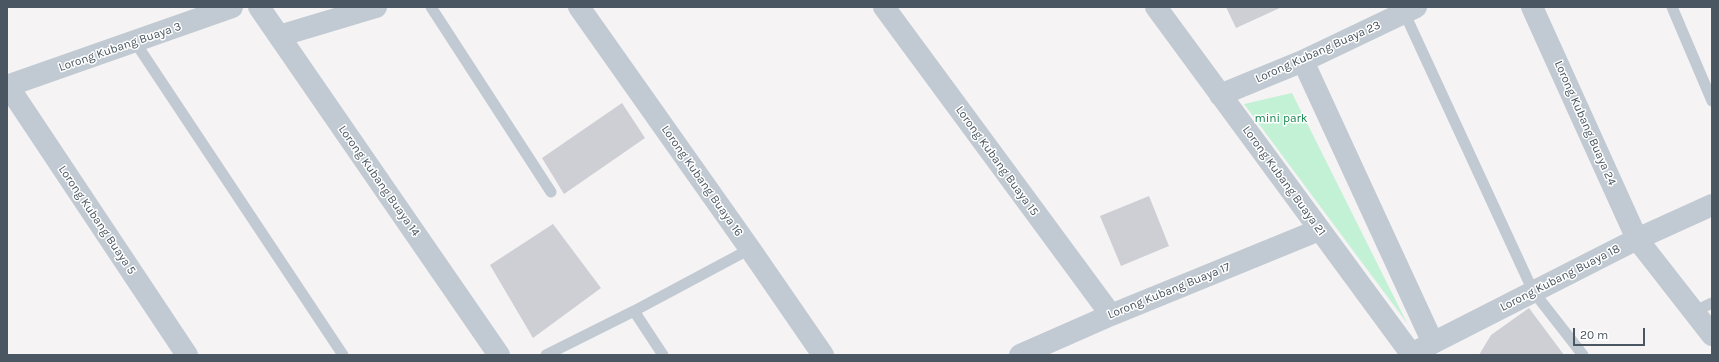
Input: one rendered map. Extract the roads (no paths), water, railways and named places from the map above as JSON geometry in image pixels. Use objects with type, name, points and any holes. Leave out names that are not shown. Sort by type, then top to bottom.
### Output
[{"type":"street","name":"Lorong Kubang Buaya 3","points":[[7,86],[232,7]]},
{"type":"street","name":"Lorong Kubang Buaya 14","points":[[259,7],[498,355]]},
{"type":"street","points":[[279,36],[376,7]]},
{"type":"street","name":"Lorong Kubang Buaya 16","points":[[579,7],[823,355]]},
{"type":"street","name":"Lorong Kubang Buaya 15","points":[[884,7],[1111,315]]},
{"type":"street","name":"Lorong Kubang Buaya 21","points":[[1156,7],[1411,355]]},
{"type":"street","name":"Lorong Kubang Buaya 24","points":[[1532,7],[1637,239],[1703,307],[1712,335]]},
{"type":"street","name":"Lorong Kubang Buaya 23","points":[[1220,95],[1303,60],[1410,10]]},
{"type":"street","points":[[1303,60],[1433,342]]},
{"type":"street","name":"Lorong Kubang Buaya 5","points":[[7,86],[187,355]]},
{"type":"street","name":"Lorong Kubang Buaya 18","points":[[1411,355],[1433,342],[1637,239],[1712,205]]},
{"type":"street","name":"Lorong Kubang Buaya 17","points":[[1020,355],[1111,315],[1319,230]]},
{"type":"lane","points":[[431,7],[551,192]]},
{"type":"lane","points":[[1672,7],[1712,101]]},
{"type":"lane","points":[[1410,10],[1533,291],[1582,355]]},
{"type":"lane","points":[[135,42],[343,355]]},
{"type":"lane","points":[[546,355],[634,311],[750,249]]},
{"type":"lane","points":[[634,311],[663,355]]},
{"type":"park label","name":"mini park","points":[[1281,119]]}]
